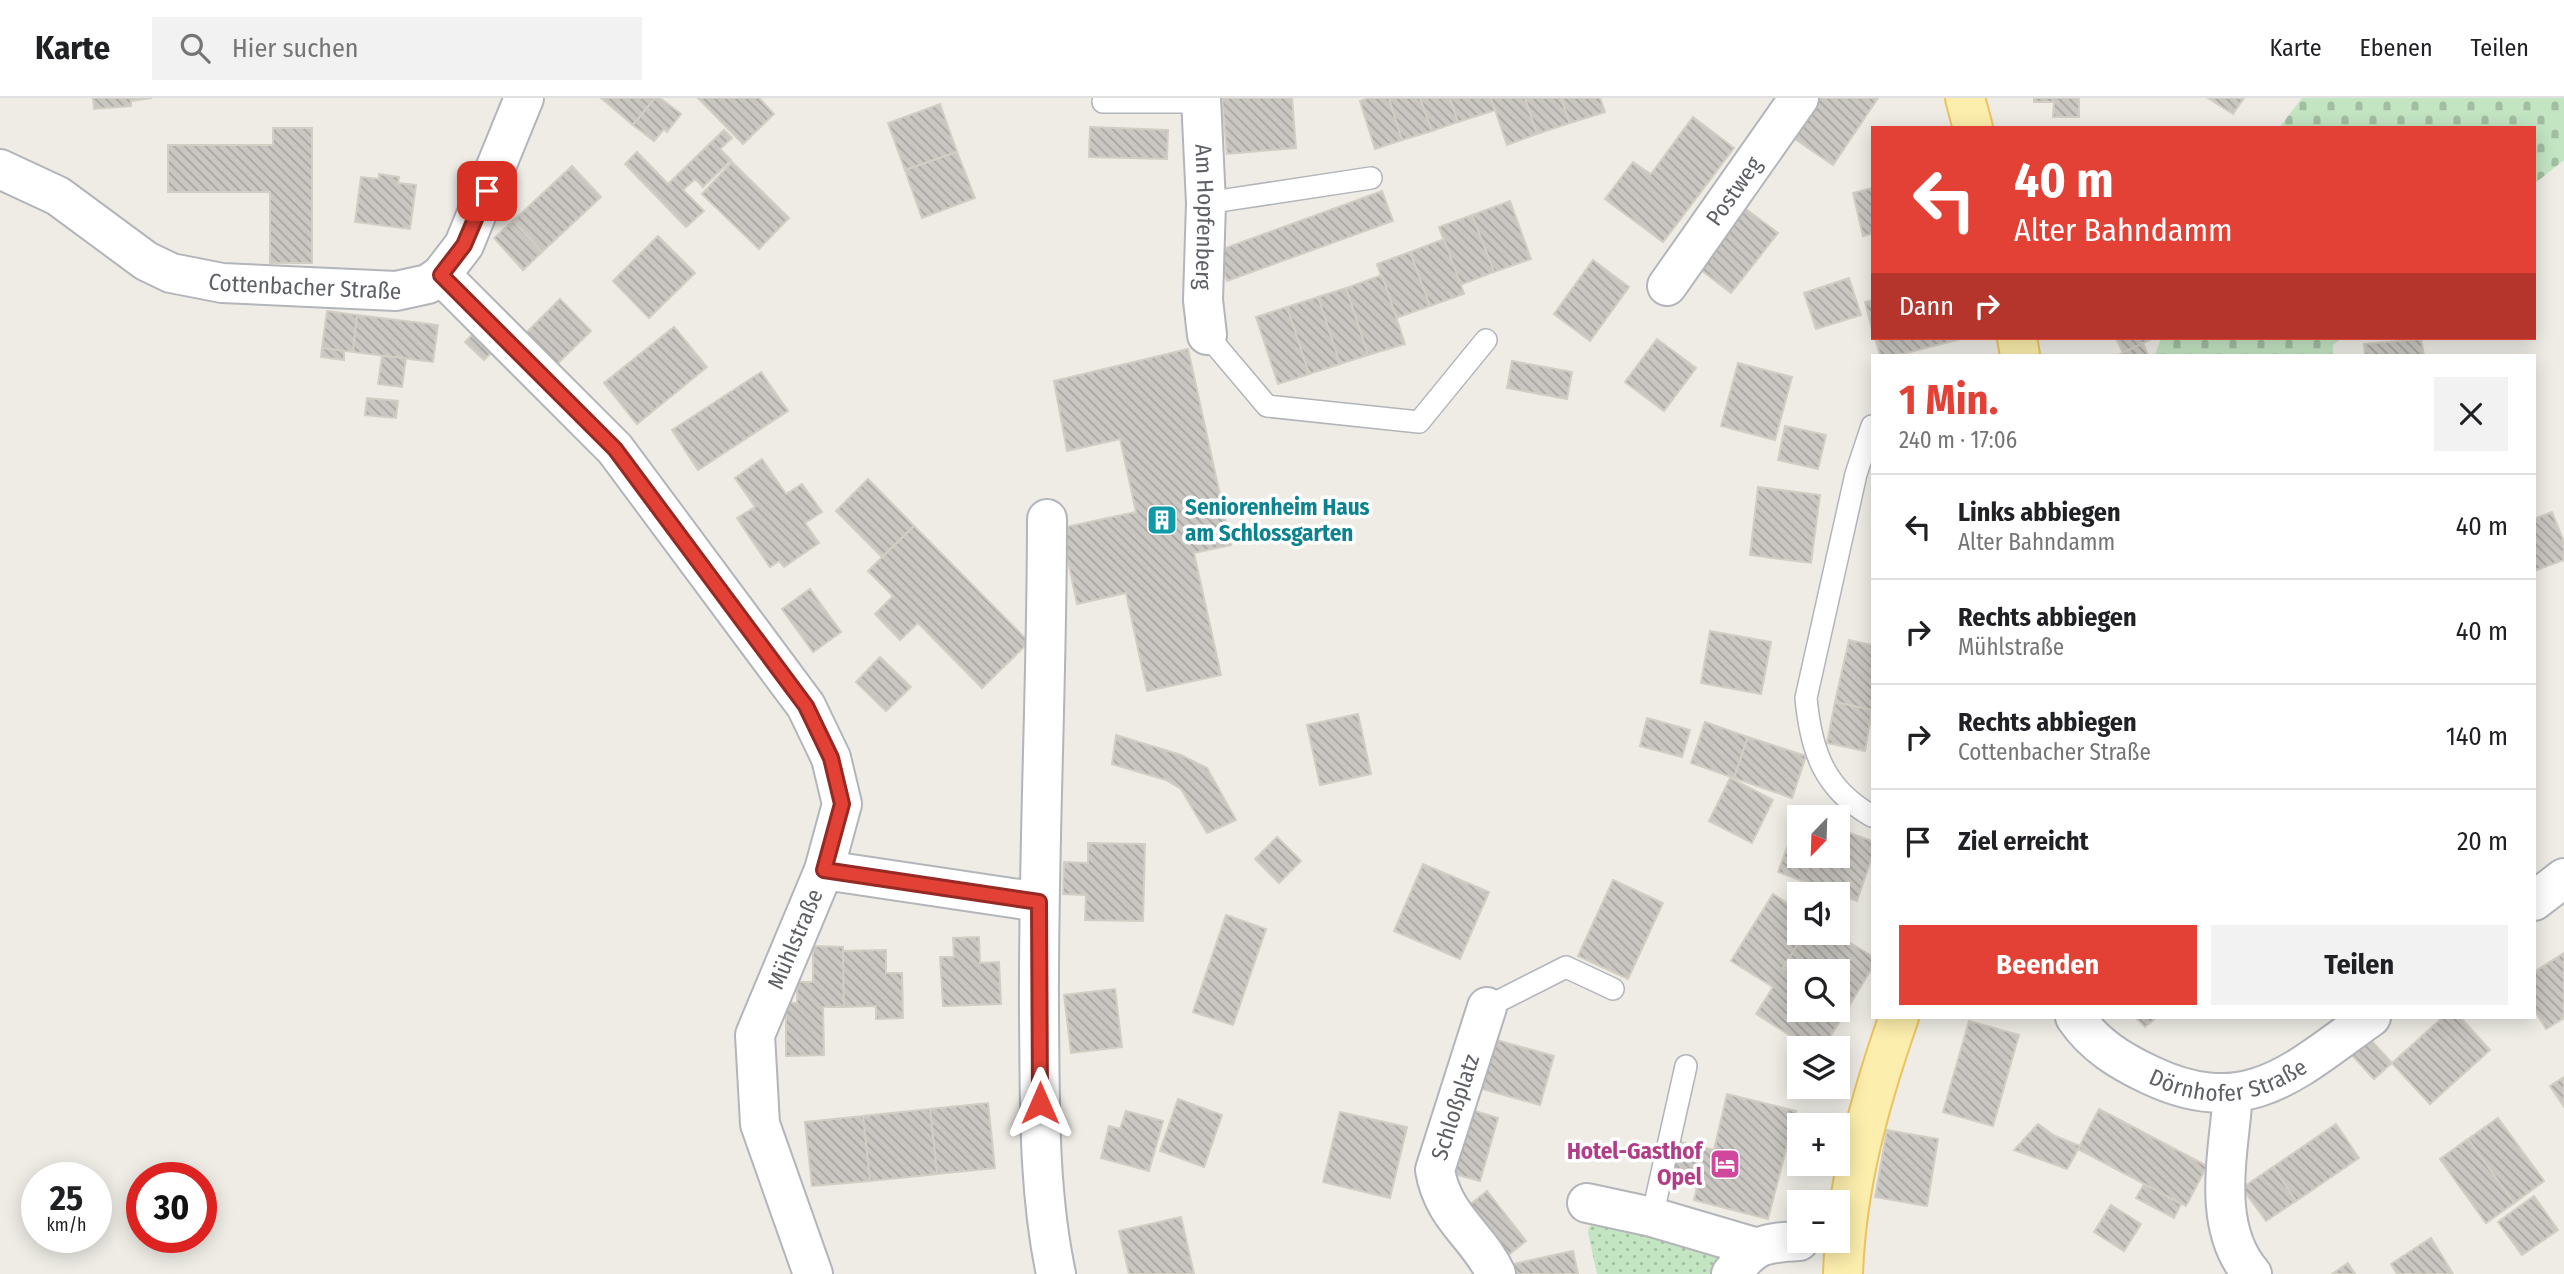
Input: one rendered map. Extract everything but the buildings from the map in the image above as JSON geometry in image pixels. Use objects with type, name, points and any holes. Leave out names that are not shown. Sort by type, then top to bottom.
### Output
[{"type":"main road","points":[[1965,98],[1972,126]]},
{"type":"main road","points":[[1849,1190],[1878,1077],[1898,1019]]},
{"type":"street","points":[[441,275],[464,245],[524,98]]},
{"type":"street","name":"Postweg","points":[[1667,286],[1799,98]]},
{"type":"street","name":"Am Hopfenberg","points":[[1201,100],[1206,203],[1203,300],[1208,335]]},
{"type":"street","name":"Cottenbacher Straße","points":[[0,169],[25,178],[58,196],[146,261],[193,279],[275,287],[396,291],[428,284],[441,275]]},
{"type":"street","name":"Mühlstraße","points":[[441,275],[615,449],[806,706],[831,758],[842,804],[824,870],[755,1035],[760,1124],[813,1274]]},
{"type":"street","points":[[1047,520],[1047,637],[1039,902],[1040,1128],[1044,1213],[1056,1274]]},
{"type":"street","points":[[824,870],[1039,902]]},
{"type":"street","name":"Schloßplatz","points":[[1487,1007],[1435,1170],[1438,1189],[1450,1212],[1496,1274]]},
{"type":"street","name":"Dörnhofer Straße","points":[[2072,1022],[2107,1051],[2169,1084],[2199,1093],[2232,1094],[2262,1087],[2291,1075],[2368,1019]]},
{"type":"street","points":[[2232,1094],[2226,1215],[2235,1246],[2252,1274]]},
{"type":"street","points":[[1587,1203],[1652,1217],[1742,1261],[1766,1243],[1787,1242]]},
{"type":"lane","points":[[1103,102],[1201,100]]},
{"type":"lane","points":[[1206,203],[1371,178]]},
{"type":"lane","points":[[1208,335],[1267,406],[1419,422],[1486,340]]},
{"type":"lane","points":[[1871,429],[1856,474],[1806,698],[1810,736],[1828,778],[1854,806],[1871,815]]},
{"type":"lane","points":[[1487,1007],[1566,967],[1613,989]]},
{"type":"lane","points":[[1652,1217],[1686,1066]]},
{"type":"green space","points":[[2302,98],[2564,98],[2564,160],[2536,182],[2536,126],[2281,126]]},
{"type":"green space","points":[[2160,340],[2339,340],[2333,345],[2333,354],[2155,354]]},
{"type":"green space","points":[[1598,1220],[1717,1254],[1720,1259],[1713,1274],[1597,1274],[1588,1233],[1589,1227]]},
{"type":"place","name":"Seniorenheim Haus am Schlossgarten","points":[[1162,520]]},
{"type":"place","name":"Hotel-Gasthof Opel","points":[[1725,1164]]},
{"type":"route","points":[[487,191],[464,245],[441,275],[615,449],[806,706],[831,758],[842,804],[824,870],[1039,902],[1040,1103]]}]
